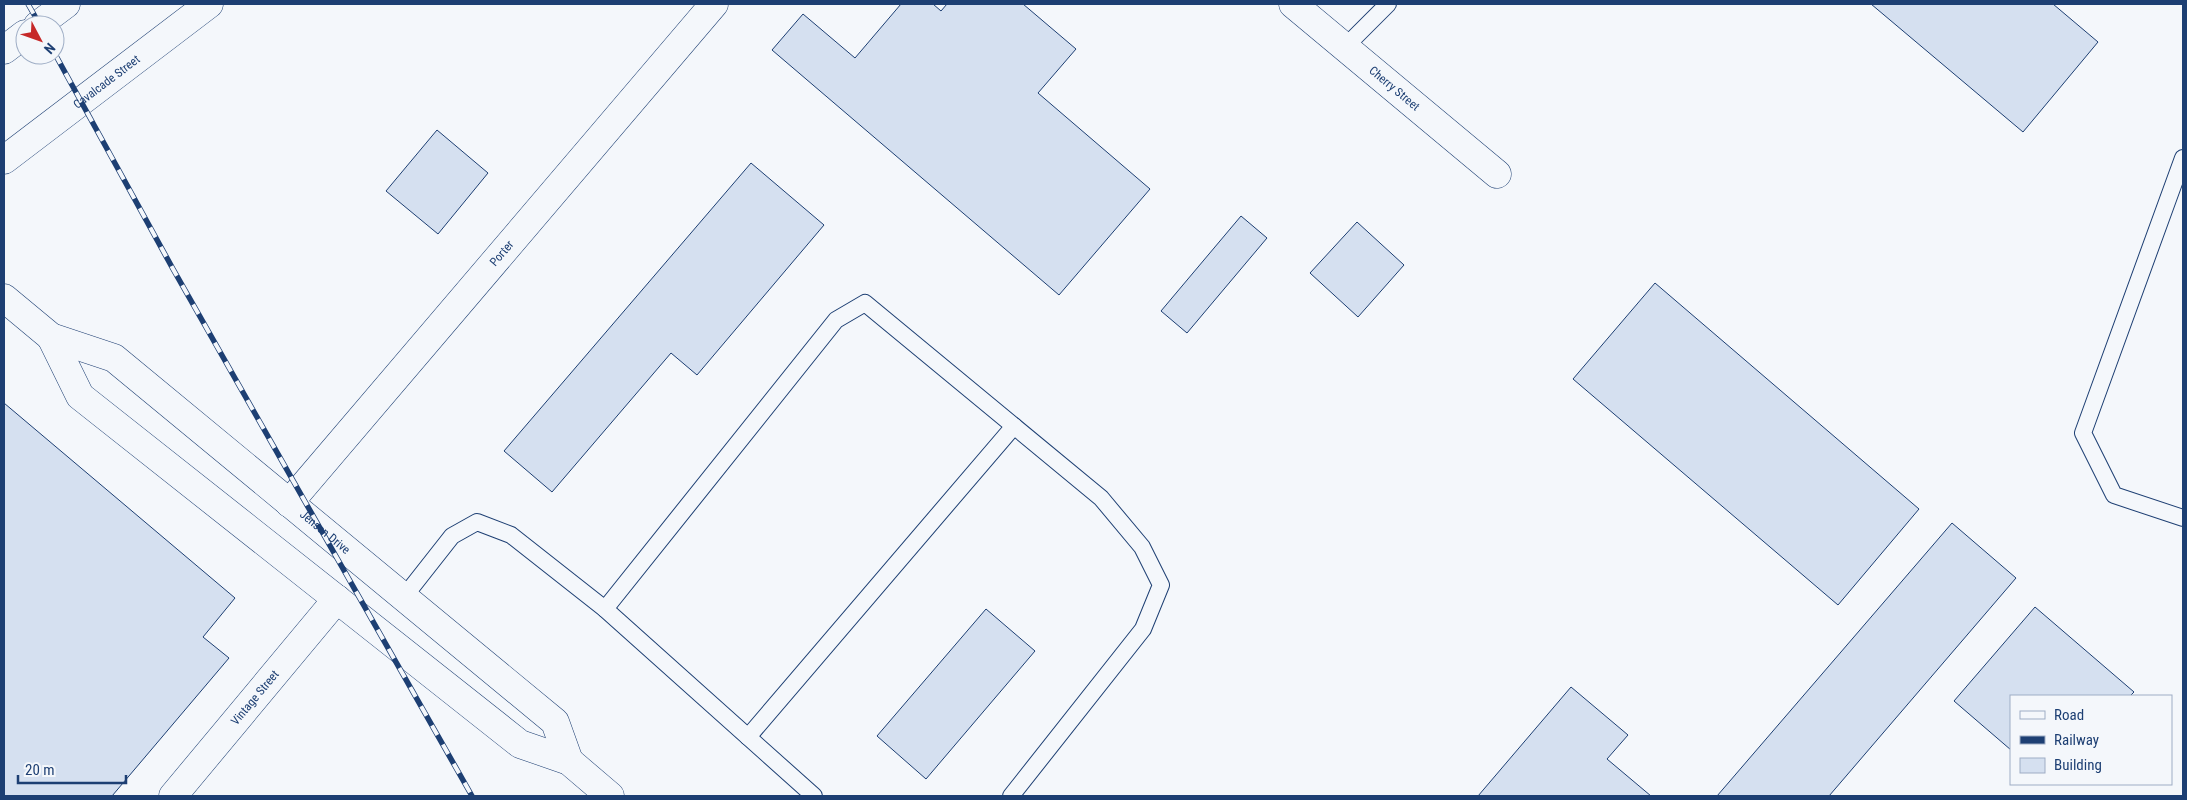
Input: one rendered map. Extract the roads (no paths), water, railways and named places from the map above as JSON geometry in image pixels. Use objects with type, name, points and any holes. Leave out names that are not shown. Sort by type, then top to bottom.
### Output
[{"type":"main road","points":[[51,15],[66,4]]},
{"type":"main road","name":"Cavalcade Street","points":[[4,160],[209,4]]},
{"type":"main road","name":"Porter","points":[[289,503],[714,4]]},
{"type":"main road","name":"Cherry Street","points":[[1293,4],[1497,174]]},
{"type":"main road","points":[[4,50],[15,42]]},
{"type":"main road","name":"Jensen Drive","points":[[4,298],[51,338],[114,358],[555,722],[569,761]]},
{"type":"main road","name":"Jensen Drive","points":[[51,338],[80,396],[520,744],[569,761],[610,796]]},
{"type":"main road","name":"Vintage Street","points":[[173,796],[337,599]]},
{"type":"lane","points":[[1345,47],[1388,4]]},
{"type":"lane","points":[[2183,158],[2083,432],[2114,495],[2183,518]]},
{"type":"lane","points":[[605,609],[836,320],[865,303],[1101,498],[1142,546],[1161,586],[1143,629],[1011,796]]},
{"type":"lane","points":[[748,737],[1014,426]]},
{"type":"lane","points":[[404,597],[452,536],[477,522],[511,535],[605,609],[814,796]]},
{"type":"railway","points":[[28,4],[34,15]]},
{"type":"railway","points":[[61,65],[173,269],[472,796]]}]
